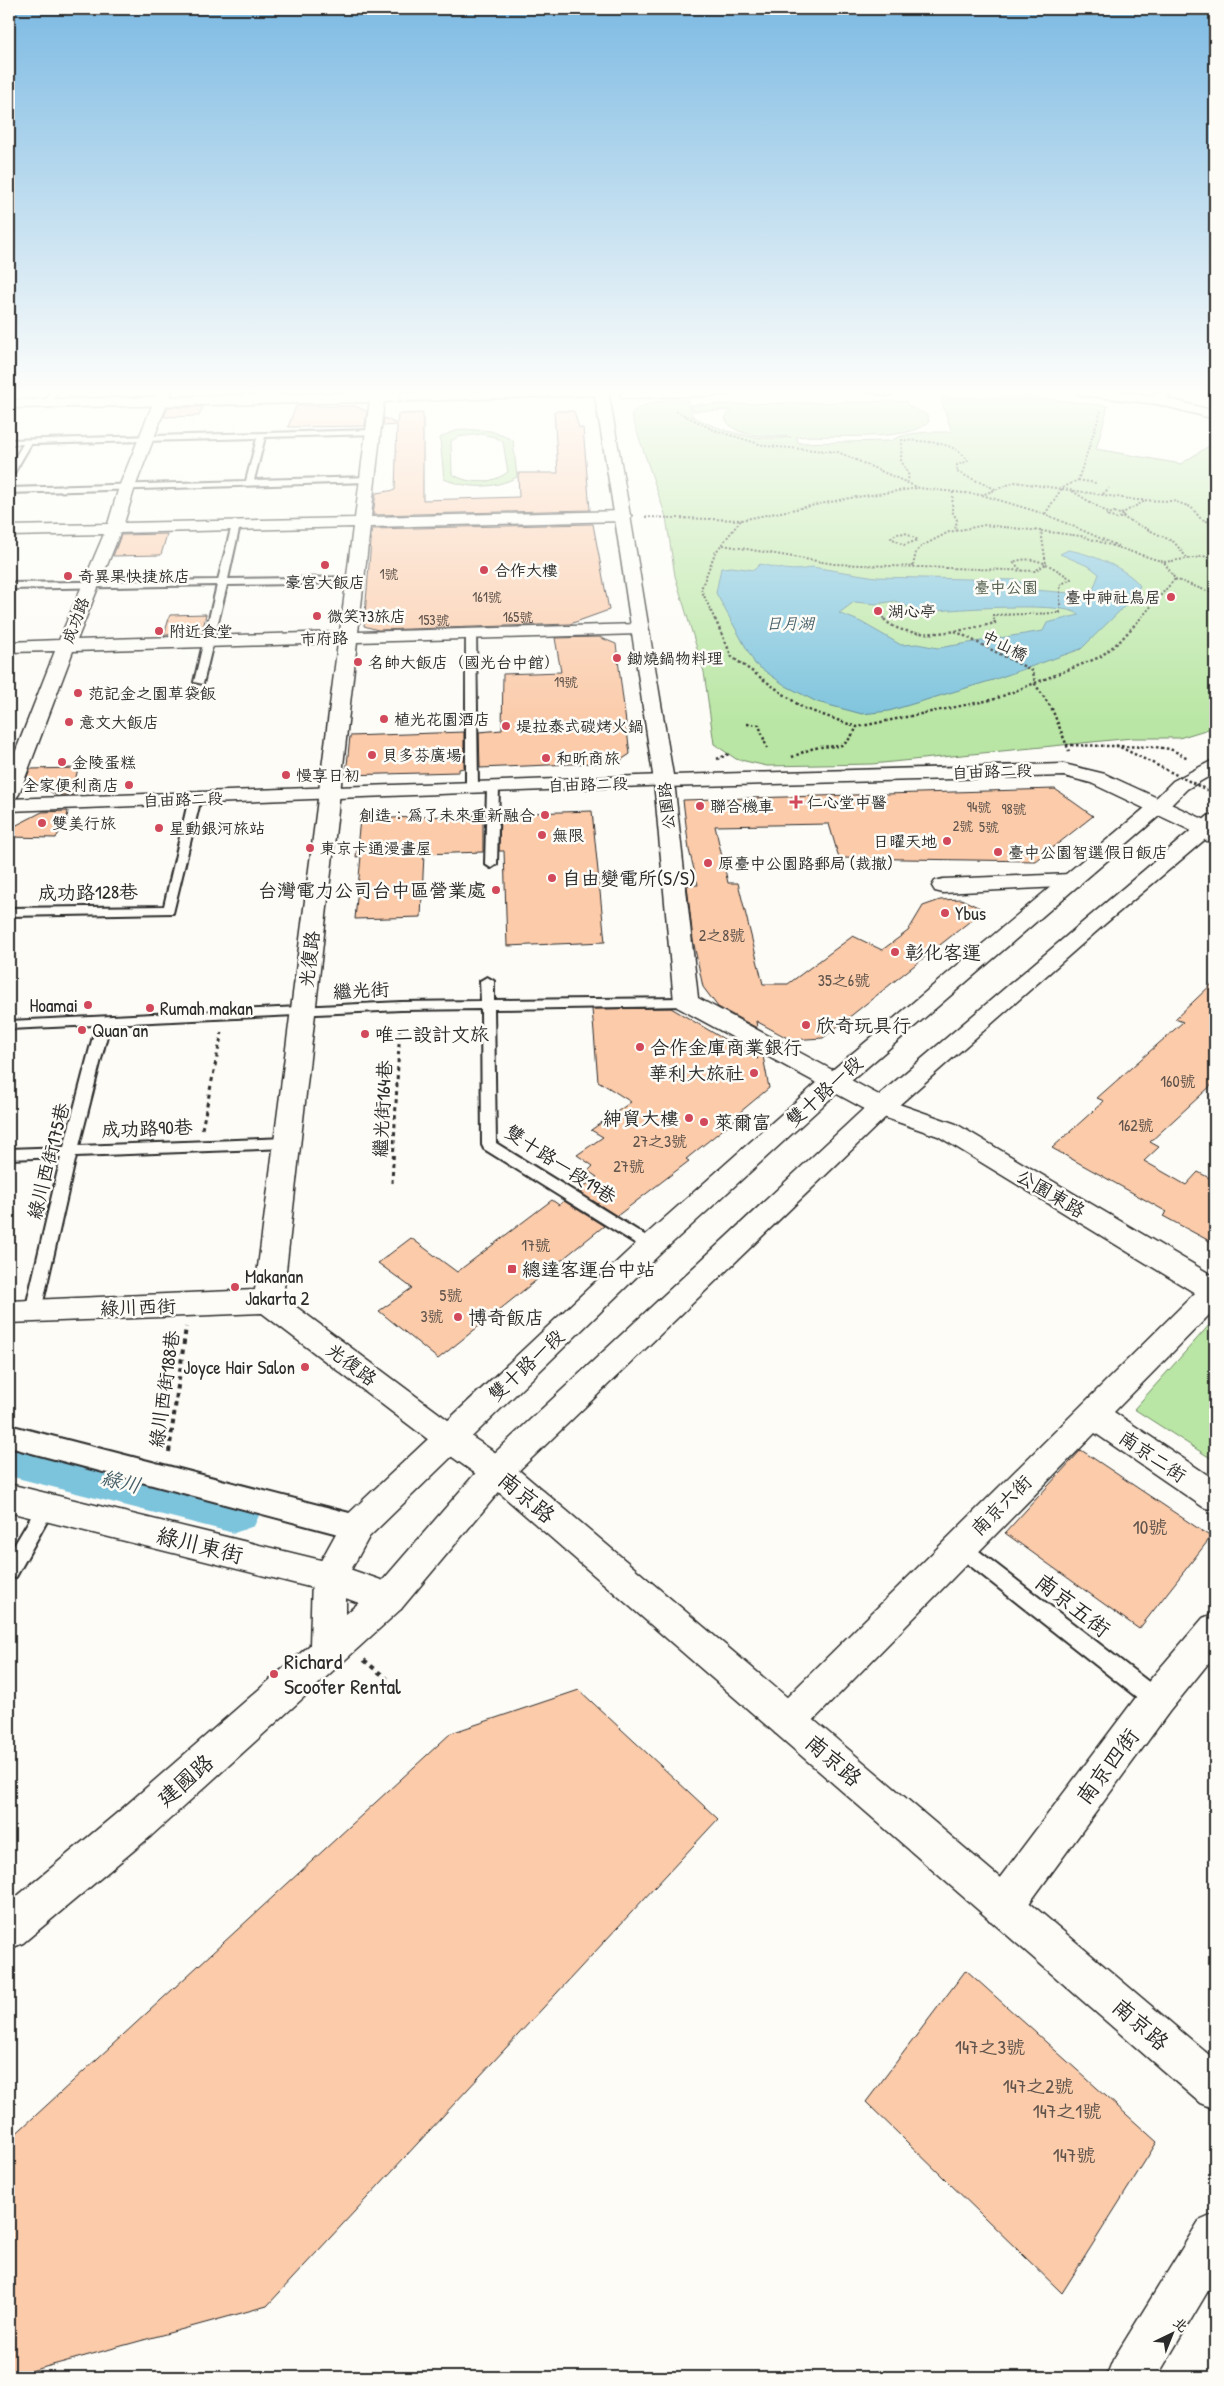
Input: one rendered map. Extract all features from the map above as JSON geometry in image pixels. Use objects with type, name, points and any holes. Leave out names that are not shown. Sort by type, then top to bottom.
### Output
[{"type":"street","name":"成功路","points":[[9,794],[89,585],[114,529],[122,502]]},
{"type":"street","name":"光復路","points":[[365,502],[268,1301],[449,1438]]},
{"type":"street","name":"公園路","points":[[621,502],[639,629],[664,782],[686,1002]]},
{"type":"street","points":[[9,531],[624,516]]},
{"type":"street","name":"市府路","points":[[9,647],[639,629]]},
{"type":"street","name":"雙十路一段","points":[[449,1438],[651,1246],[834,1081],[1159,806],[1180,785],[1211,766]]},
{"type":"street","name":"自由路二段","points":[[9,805],[1053,769],[1074,771],[1098,778],[1211,828]]},
{"type":"street","points":[[498,1471],[881,1107],[1211,828]]},
{"type":"street","points":[[943,886],[1071,881]]},
{"type":"street","points":[[686,1002],[881,1107]]},
{"type":"street","name":"公園東路","points":[[881,1107],[947,1130],[1215,1291]]},
{"type":"street","name":"南京六街","points":[[788,1721],[1215,1291]]},
{"type":"street","name":"綠川西街","points":[[21,1312],[268,1301]]},
{"type":"street","name":"南京二街","points":[[1092,1414],[1215,1497]]},
{"type":"street","points":[[9,1436],[357,1527]]},
{"type":"street","points":[[328,1651],[329,1578],[357,1527],[449,1438]]},
{"type":"street","name":"南京路","points":[[449,1438],[498,1471],[1215,2088]]},
{"type":"street","name":"建國路","points":[[9,1929],[220,1750],[389,1598],[498,1471]]},
{"type":"street","name":"綠川東街","points":[[9,1498],[329,1578],[389,1598]]},
{"type":"street","name":"南京四街","points":[[1003,1906],[1156,1700],[1215,1629]]},
{"type":"street","name":"建國路","points":[[9,1939],[40,1904]]},
{"type":"street","points":[[1130,2377],[1215,2237]]},
{"type":"lane","points":[[199,682],[236,525]]},
{"type":"lane","points":[[9,586],[356,580]]},
{"type":"lane","points":[[471,634],[472,788]]},
{"type":"lane","points":[[491,864],[493,788]]},
{"type":"lane","name":"成功路128巷","points":[[9,912],[169,910],[195,798]]},
{"type":"lane","points":[[486,1003],[487,981]]},
{"type":"lane","name":"繼光街","points":[[9,1025],[486,1003],[686,1002]]},
{"type":"lane","name":"雙十路一段19巷","points":[[486,1003],[489,1145],[651,1246]]},
{"type":"lane","name":"綠川西街175巷","points":[[21,1312],[70,1151],[104,1022]]},
{"type":"lane","name":"成功路90巷","points":[[9,1154],[286,1143]]},
{"type":"lane","points":[[9,1571],[46,1508]]},
{"type":"lane","name":"南京五街","points":[[960,1547],[1156,1700]]},
{"type":"path","points":[[624,516],[740,520],[828,502]]},
{"type":"path","points":[[952,502],[952,511],[958,520],[955,530]]},
{"type":"path","points":[[1006,502],[1045,514],[1133,552]]},
{"type":"path","points":[[1045,514],[1053,502]]},
{"type":"path","points":[[1091,502],[1110,514]]},
{"type":"path","points":[[1143,502],[1139,506],[1122,516],[1117,519],[1106,515],[1114,512],[1122,516],[1174,542],[1188,559]]},
{"type":"path","points":[[1174,502],[1191,507],[1197,517],[1207,523],[1215,524]]},
{"type":"path","points":[[740,520],[723,545],[715,553],[700,590],[732,657],[803,708],[857,727],[995,700],[1100,657],[1120,641],[1175,579]]},
{"type":"path","points":[[916,552],[930,541],[955,530],[985,525],[1081,536],[1164,562],[1215,555]]},
{"type":"path","points":[[1041,531],[1046,564]]},
{"type":"path","points":[[896,534],[909,534],[918,538],[914,543],[898,543],[892,540],[891,537],[896,534]]},
{"type":"path","points":[[913,566],[916,552],[914,543]]},
{"type":"path","points":[[723,545],[834,564],[1012,569],[1024,572],[1036,572],[1046,564]]},
{"type":"path","points":[[880,615],[892,628],[909,633],[955,631],[995,623],[993,615],[1060,613],[1060,585],[1071,579],[1046,564],[1028,558],[1021,558],[1013,562],[1016,568],[1024,572]]},
{"type":"path","points":[[1164,562],[1175,579],[1215,594]]},
{"type":"path","name":"中山橋","points":[[955,631],[967,639],[1033,671],[1035,684]]},
{"type":"path","points":[[1035,684],[1052,709],[1074,771]]},
{"type":"path","points":[[747,724],[759,725],[767,748]]},
{"type":"path","points":[[784,760],[815,748],[837,748],[850,740],[857,727]]},
{"type":"path","points":[[1066,746],[1116,745],[1170,749],[1211,766]]},
{"type":"path","points":[[1116,745],[1215,794]]},
{"type":"path","name":"繼光街164巷","points":[[392,1183],[401,1006]]},
{"type":"path","points":[[198,1146],[226,1015]]},
{"type":"path","name":"綠川西街188巷","points":[[166,1476],[190,1304]]},
{"type":"green space","name":"臺中公園","points":[[661,502],[1215,502],[1215,727],[1179,738],[1132,738],[872,764],[767,766],[736,759],[714,744],[704,672],[675,576],[666,517]]},
{"type":"green space","points":[[1212,1322],[1215,1324],[1215,1461],[1134,1409]]},
{"type":"water","name":"日月湖","points":[[1068,550],[1097,558],[1118,568],[1140,586],[1134,597],[1081,649],[993,680],[889,711],[862,714],[817,702],[786,686],[755,664],[716,593],[721,568],[732,567],[754,570],[760,564],[792,570],[812,567],[876,577],[1017,580],[1035,590],[1081,594],[1093,590],[1099,574],[1090,567],[1060,554]],"holes":[[[895,601],[916,610],[916,613],[975,608],[1029,607],[1070,610],[1079,615],[1047,623],[1043,631],[938,648],[917,644],[901,645],[861,622],[839,613],[854,602],[876,604]]]},
{"type":"building","points":[[375,502],[589,502],[590,510],[373,515]]},
{"type":"building","name":"合作大樓","points":[[593,524],[609,610],[570,624],[378,630],[364,626],[372,529]]},
{"type":"building","points":[[167,534],[161,555],[113,556],[121,535]]},
{"type":"building","points":[[206,614],[202,634],[164,635],[170,615]]},
{"type":"building","points":[[599,637],[616,644],[630,754],[618,762],[480,768],[479,732],[502,730],[503,674],[561,672],[555,638]]},
{"type":"building","points":[[464,732],[464,768],[459,769],[459,772],[346,775],[350,736]]},
{"type":"building","points":[[78,768],[72,795],[56,795],[27,777],[30,769]]},
{"type":"building","points":[[1055,789],[1093,816],[1036,861],[839,858],[829,824],[715,826],[728,883],[738,883],[763,984],[788,984],[853,936],[882,950],[908,931],[923,906],[940,900],[961,899],[984,910],[823,1038],[791,1040],[756,1021],[757,1028],[718,1007],[703,987],[693,940],[687,885],[698,885],[689,850],[683,800]]},
{"type":"building","name":"雙美行旅","points":[[68,811],[67,819],[56,838],[9,837],[9,829],[42,812]]},
{"type":"building","name":"自由變電所(S/S)","points":[[592,811],[605,942],[507,946],[504,851],[499,851],[500,814]]},
{"type":"building","points":[[483,815],[483,852],[424,854],[421,917],[355,919],[361,856],[356,857],[360,819]]},
{"type":"building","points":[[1215,981],[1215,1082],[1150,1142],[1159,1147],[1144,1161],[1186,1185],[1198,1172],[1215,1181],[1215,1244],[1163,1216],[1167,1212],[1052,1148],[1104,1101],[1097,1098],[1183,1022],[1175,1019]]},
{"type":"building","points":[[671,1008],[758,1059],[750,1049],[763,1056],[769,1088],[739,1113],[742,1114],[686,1159],[689,1161],[617,1216],[578,1191],[597,1177],[588,1171],[593,1166],[577,1155],[603,1137],[591,1130],[631,1102],[598,1081],[592,1009]]},
{"type":"building","points":[[552,1200],[559,1205],[564,1201],[604,1226],[438,1359],[379,1311],[412,1288],[378,1263],[411,1238],[457,1272]]},
{"type":"building","points":[[1081,1450],[1211,1537],[1139,1629],[1005,1533]]},
{"type":"building","points":[[579,1690],[718,1819],[267,2306],[9,2377],[9,2140],[451,1733]]},
{"type":"building","points":[[966,1970],[1157,2142],[1062,2293],[866,2102]]},
{"type":"waterway","name":"綠川","points":[[9,1453],[234,1509]]},
{"type":"place","name":"豪宮大飯店","points":[[325,565]]},
{"type":"place","name":"合作大樓","points":[[484,570]]},
{"type":"place","name":"奇異果快捷旅店","points":[[68,576]]},
{"type":"place","name":"臺中神社鳥居","points":[[1171,597]]},
{"type":"place","name":"湖心亭","points":[[878,611]]},
{"type":"place","name":"微笑73旅店","points":[[317,616]]},
{"type":"place","name":"附近食堂","points":[[159,631]]},
{"type":"place","name":"鋤燒鍋物料理","points":[[617,658]]},
{"type":"place","name":"名帥大飯店（國光台中館）","points":[[358,662]]},
{"type":"place","name":"范記金之園草袋飯","points":[[78,693]]},
{"type":"place","name":"植光花園酒店","points":[[384,719]]},
{"type":"place","name":"意文大飯店","points":[[69,722]]},
{"type":"place","name":"堤拉泰式碳烤火鍋","points":[[506,726]]},
{"type":"place","name":"貝多芬廣場","points":[[372,755]]},
{"type":"place","name":"和昕商旅","points":[[546,758]]},
{"type":"place","name":"金陵蛋糕","points":[[62,762]]},
{"type":"place","name":"慢享日初","points":[[286,775]]},
{"type":"place","name":"全家便利商店","points":[[129,785]]},
{"type":"place","name":"仁心堂中醫","points":[[796,802]]},
{"type":"place","name":"聯合機車","points":[[700,806]]},
{"type":"place","name":"創造：為了未來重新融合","points":[[545,815]]},
{"type":"place","name":"雙美行旅","points":[[42,823]]},
{"type":"place","name":"星動銀河旅站","points":[[159,828]]},
{"type":"place","name":"無限","points":[[542,835]]},
{"type":"place","name":"日曜天地","points":[[947,841]]},
{"type":"place","name":"東京卡通漫畫屋","points":[[310,848]]},
{"type":"place","name":"臺中公園智選假日飯店","points":[[998,852]]},
{"type":"place","name":"原臺中公園路郵局 (裁撤)","points":[[708,863]]},
{"type":"place","name":"自由變電所(S/S)","points":[[552,878]]},
{"type":"place","name":"台灣電力公司台中區營業處","points":[[496,890]]},
{"type":"place","name":"Ybus","points":[[945,913]]},
{"type":"place","name":"彰化客運","points":[[895,952]]},
{"type":"place","name":"Hoamai","points":[[88,1005]]},
{"type":"place","name":"Rumah makan","points":[[150,1008]]},
{"type":"place","name":"欣奇玩具行","points":[[806,1025]]},
{"type":"place","name":"Quan an","points":[[82,1030]]},
{"type":"place","name":"唯二設計文旅","points":[[365,1034]]},
{"type":"place","name":"合作金庫商業銀行","points":[[640,1047]]},
{"type":"place","name":"華利大旅社","points":[[754,1073]]},
{"type":"place","name":"紳貿大樓","points":[[689,1118]]},
{"type":"place","name":"萊爾富","points":[[704,1122]]},
{"type":"place","name":"總達客運台中站","points":[[512,1269]]},
{"type":"place","name":"Makanan Jakarta 2","points":[[235,1287]]},
{"type":"place","name":"博奇飯店","points":[[458,1317]]},
{"type":"place","name":"Joyce Hair Salon","points":[[305,1367]]},
{"type":"place","name":"Richard Scooter Rental","points":[[274,1674]]}]
